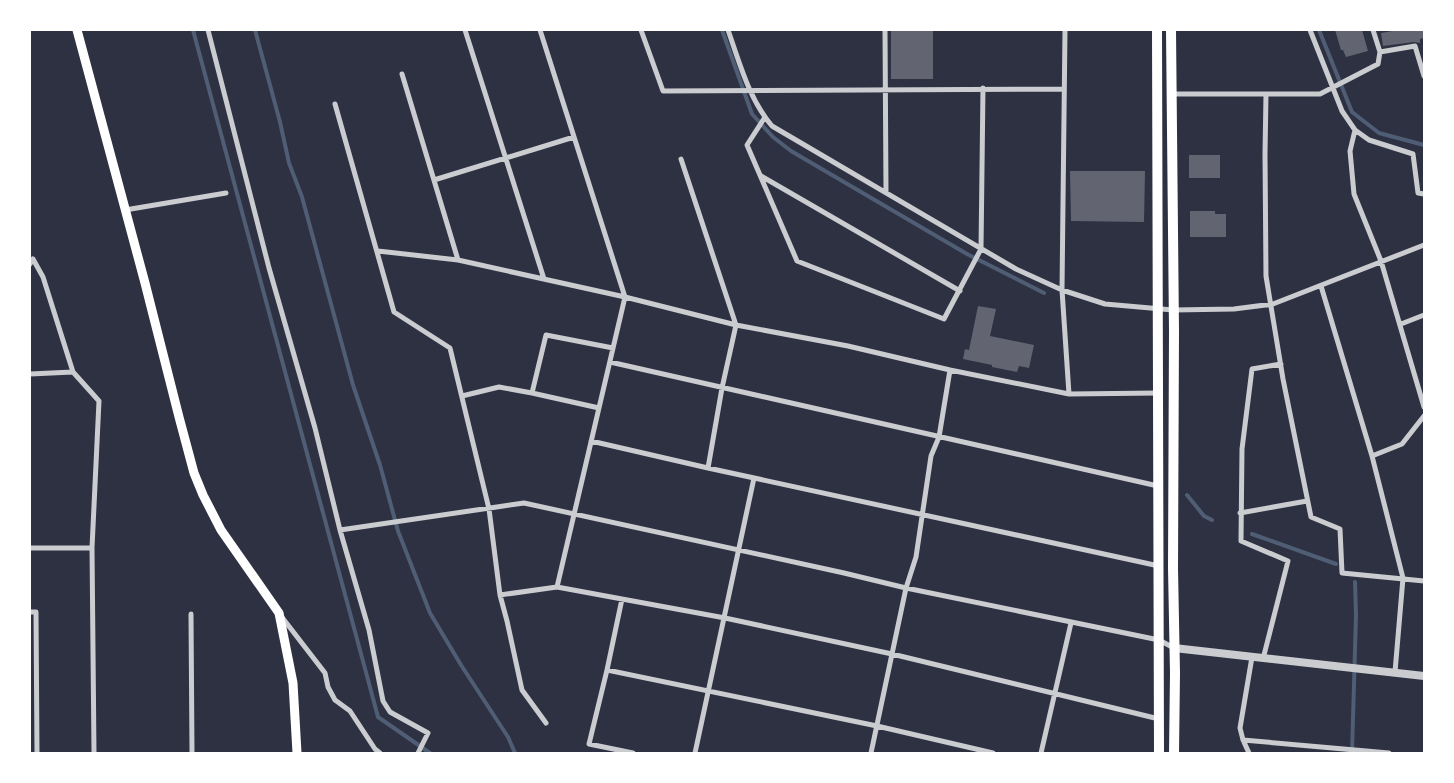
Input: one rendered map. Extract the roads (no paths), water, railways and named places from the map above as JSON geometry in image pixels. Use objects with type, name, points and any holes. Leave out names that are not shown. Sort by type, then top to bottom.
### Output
[{"type":"main road","points":[[77,30],[194,473],[221,530],[279,613],[293,683],[297,753]]},
{"type":"main road","points":[[1157,30],[1159,753]]},
{"type":"main road","points":[[1171,30],[1174,753]]},
{"type":"street","points":[[208,30],[269,268],[315,428],[340,530],[369,630],[383,701],[390,712],[428,733],[418,753]]},
{"type":"street","points":[[465,30],[544,279]]},
{"type":"street","points":[[540,30],[625,297],[557,587]]},
{"type":"street","points":[[641,30],[663,91],[1064,89]]},
{"type":"street","points":[[728,30],[749,90],[772,126],[1016,269],[1062,290],[1105,304],[1159,310],[1234,309],[1271,304],[1322,286],[1424,245]]},
{"type":"street","points":[[885,30],[887,90],[886,192]]},
{"type":"street","points":[[1065,30],[1062,290],[1069,394]]},
{"type":"street","points":[[1310,30],[1342,111],[1355,130],[1369,140],[1413,154],[1418,193],[1424,194]]},
{"type":"street","points":[[1172,94],[1320,94],[1378,64],[1380,52],[1373,30]]},
{"type":"street","points":[[1380,52],[1415,46],[1424,76]]},
{"type":"street","points":[[402,74],[458,260]]},
{"type":"street","points":[[765,117],[747,145],[798,261],[944,319],[981,250],[983,88]]},
{"type":"street","points":[[1266,94],[1264,154],[1266,276],[1311,517],[1340,529],[1342,574],[1424,581]]},
{"type":"street","points":[[335,104],[394,312],[450,348],[489,509],[500,595],[522,690],[546,723]]},
{"type":"street","points":[[1355,130],[1350,152],[1354,194],[1381,261],[1424,407]]},
{"type":"street","points":[[434,180],[574,137]]},
{"type":"street","points":[[681,158],[736,325],[722,388],[708,468]]},
{"type":"street","points":[[760,176],[960,291]]},
{"type":"street","points":[[125,210],[226,193]]},
{"type":"street","points":[[378,251],[458,260],[625,297],[736,325],[848,346],[950,370],[1069,394],[1159,393]]},
{"type":"street","points":[[30,264],[33,259],[43,277],[73,372],[99,401],[92,548],[94,753]]},
{"type":"street","points":[[1322,286],[1372,456],[1403,578],[1395,672]]},
{"type":"street","points":[[1401,324],[1424,315]]},
{"type":"street","points":[[532,392],[546,335],[613,348]]},
{"type":"street","points":[[610,362],[1159,486]]},
{"type":"street","points":[[1263,658],[1288,561],[1241,541],[1242,449],[1252,369],[1281,364]]},
{"type":"street","points":[[871,753],[906,588],[916,557],[931,456],[939,437],[950,370]]},
{"type":"street","points":[[30,374],[73,372]]},
{"type":"street","points":[[462,396],[499,387],[532,392],[599,408]]},
{"type":"street","points":[[1372,456],[1402,444],[1424,416]]},
{"type":"street","points":[[592,441],[1159,566]]},
{"type":"street","points":[[695,753],[754,478]]},
{"type":"street","points":[[1240,512],[1308,501]]},
{"type":"street","points":[[340,530],[524,503],[906,588],[1159,640],[1174,648],[1424,676]]},
{"type":"street","points":[[30,548],[92,548]]},
{"type":"street","points":[[500,595],[557,587],[725,618],[892,654],[1159,719]]},
{"type":"street","points":[[622,599],[589,744],[633,753]]},
{"type":"street","points":[[30,612],[36,612],[37,753]]},
{"type":"street","points":[[279,613],[326,673],[328,687],[335,700],[350,711],[375,751],[380,753]]},
{"type":"street","points":[[191,614],[192,753]]},
{"type":"street","points":[[1041,753],[1071,623]]},
{"type":"street","points":[[1249,753],[1240,728],[1252,657]]},
{"type":"street","points":[[607,670],[709,693],[877,726],[993,753]]},
{"type":"street","points":[[30,712],[36,712]]},
{"type":"street","points":[[1243,740],[1389,753]]},
{"type":"waterway","points":[[193,30],[378,717],[430,753]]},
{"type":"waterway","points":[[255,30],[289,163],[302,197],[353,385],[380,465],[398,531],[430,613],[508,737],[515,753]]},
{"type":"waterway","points":[[722,30],[752,114],[773,137],[791,151],[967,254],[1044,293]]},
{"type":"waterway","points":[[1319,30],[1352,112],[1379,133],[1424,145]]},
{"type":"waterway","points":[[1187,495],[1204,516],[1212,520]]},
{"type":"waterway","points":[[1252,534],[1336,564]]},
{"type":"waterway","points":[[1352,753],[1356,615],[1355,582]]}]
